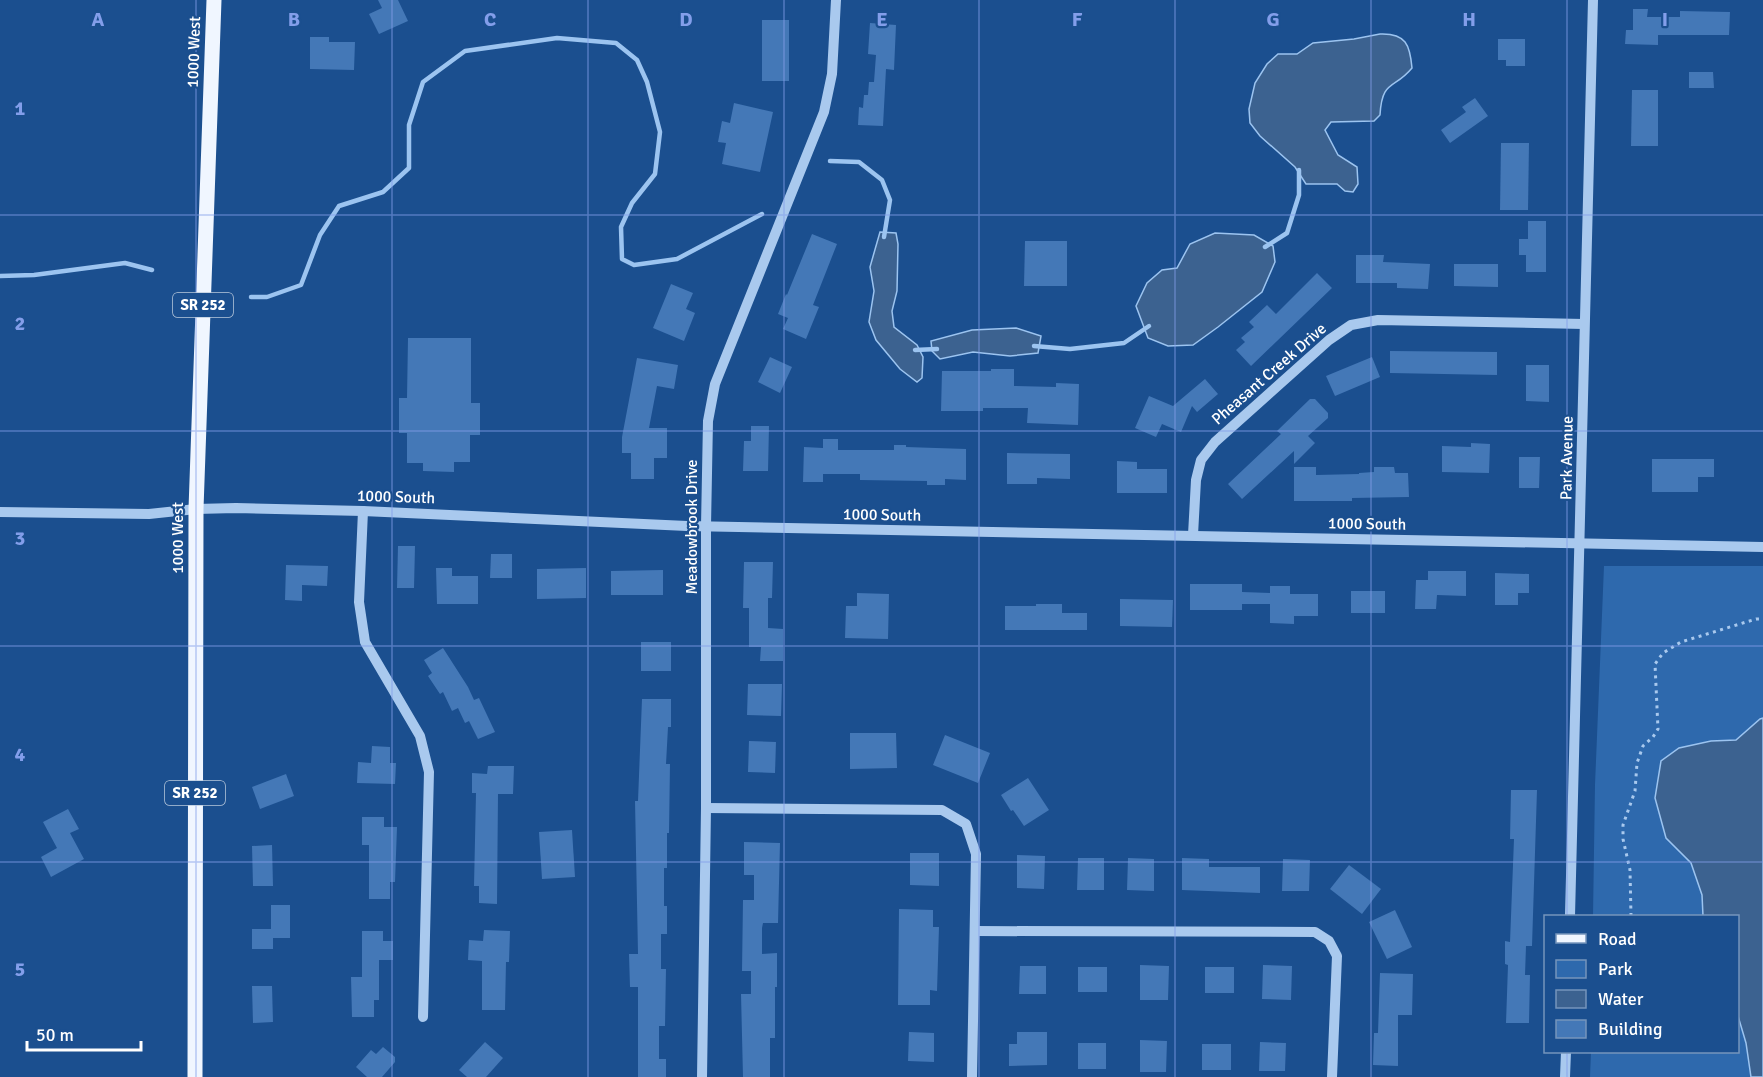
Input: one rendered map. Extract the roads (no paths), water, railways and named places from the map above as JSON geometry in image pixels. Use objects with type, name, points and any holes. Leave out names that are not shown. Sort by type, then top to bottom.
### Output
[{"type":"main road","name":"1000 West","points":[[195,1077],[196,509],[214,0]]},
{"type":"street","name":"Meadowbrook Drive","points":[[702,1077],[708,421],[714,384],[824,112],[832,74],[836,0]]},
{"type":"street","name":"Park Avenue","points":[[1570,915],[1593,0]]},
{"type":"street","name":"Pheasant Creek Drive","points":[[1193,535],[1196,480],[1201,460],[1215,442],[1329,339],[1351,325],[1378,320],[1584,324]]},
{"type":"street","name":"1000 South","points":[[0,512],[149,514],[196,509],[363,511],[706,526],[1763,547]]},
{"type":"street","points":[[363,511],[359,602],[365,642],[420,736],[429,772],[423,1017]]},
{"type":"street","points":[[706,808],[942,810],[966,824],[976,854],[972,1077]]},
{"type":"street","points":[[975,931],[1315,932],[1329,941],[1337,956],[1332,1077]]},
{"type":"street","points":[[1565,1077],[1566,1053]]},
{"type":"water","points":[[1380,34],[1396,36],[1405,42],[1410,53],[1412,68],[1386,90],[1380,115],[1374,121],[1331,122],[1325,130],[1338,155],[1357,167],[1358,184],[1353,192],[1345,191],[1337,184],[1306,184],[1295,167],[1260,136],[1250,123],[1249,109],[1255,83],[1267,64],[1278,54],[1297,54],[1313,43]]},
{"type":"water","points":[[880,232],[896,233],[898,244],[897,291],[892,311],[894,327],[917,345],[923,357],[922,378],[917,382],[900,369],[876,340],[869,322],[874,291],[870,267]]},
{"type":"water","points":[[1215,233],[1254,235],[1273,246],[1275,262],[1262,292],[1193,345],[1168,346],[1148,338],[1136,306],[1147,283],[1162,270],[1177,268],[1190,244]]},
{"type":"water","points":[[1016,328],[1041,336],[1038,353],[1010,356],[973,352],[940,359],[932,351],[931,341],[972,330]]},
{"type":"water","points":[[1763,718],[1763,1077],[1751,1077],[1746,1043],[1739,1019],[1739,915],[1703,915],[1702,895],[1691,863],[1666,838],[1655,798],[1661,761],[1679,748],[1711,741],[1736,740]]},
{"type":"waterway","points":[[251,297],[267,297],[301,285],[320,235],[339,206],[383,192],[409,168],[409,125],[423,82],[465,51],[557,38],[616,43],[637,60],[647,82],[660,132],[655,174],[632,203],[621,227],[622,259],[634,265],[677,259],[762,214]]},
{"type":"waterway","points":[[830,161],[859,162],[882,180],[890,200],[884,237]]},
{"type":"waterway","points":[[1265,247],[1287,233],[1299,195],[1299,170]]},
{"type":"waterway","points":[[0,276],[34,275],[125,263],[152,270]]},
{"type":"waterway","points":[[1034,346],[1070,349],[1124,343],[1149,326]]},
{"type":"waterway","points":[[915,350],[937,349]]}]
